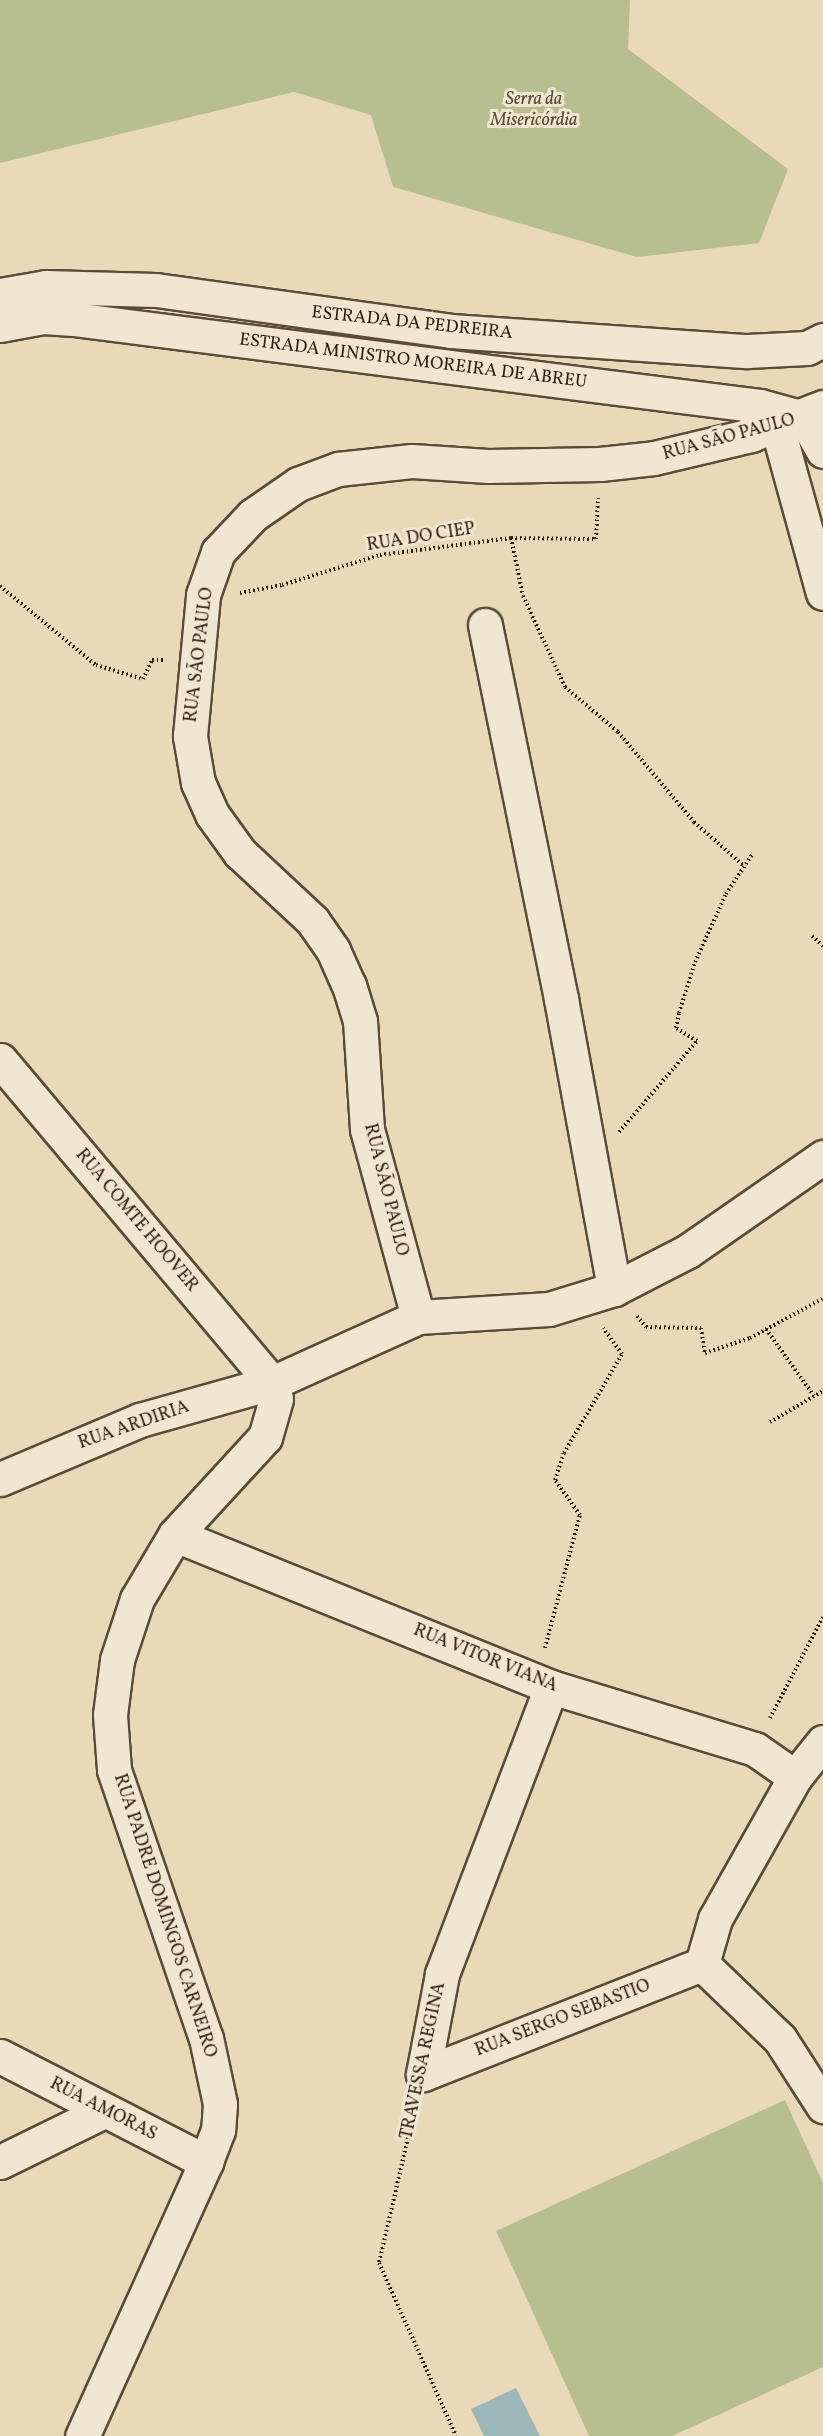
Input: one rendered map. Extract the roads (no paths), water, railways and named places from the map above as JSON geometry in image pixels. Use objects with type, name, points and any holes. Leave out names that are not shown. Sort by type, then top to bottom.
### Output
[{"type":"street","name":"ESTRADA DA PEDREIRA","points":[[0,295],[46,287],[156,290],[451,331],[747,351],[807,348],[823,340]]},
{"type":"street","name":"ESTRADA MINISTRO MOREIRA DE ABREU","points":[[0,325],[43,317],[73,319],[760,406],[802,417]]},
{"type":"street","points":[[802,417],[823,452]]},
{"type":"street","points":[[802,417],[823,593]]},
{"type":"street","name":"RUA SÃO PAULO","points":[[418,1317],[367,1129],[360,1021],[349,986],[333,950],[313,921],[240,853],[212,814],[198,783],[190,736],[203,595],[218,552],[253,515],[298,484],[338,469],[412,461],[488,466],[600,464],[699,449],[802,417]]},
{"type":"street","points":[[485,625],[561,999],[614,1289]]},
{"type":"street","name":"RUA COMTE HOOVER","points":[[0,1060],[272,1383]]},
{"type":"street","points":[[418,1317],[549,1309],[583,1301],[614,1289],[688,1251],[823,1157]]},
{"type":"street","name":"RUA ARDIRIA","points":[[0,1479],[140,1420],[272,1383],[418,1317]]},
{"type":"street","name":"RUA PADRE DOMINGOS CARNEIRO","points":[[82,2436],[206,2162],[218,2130],[216,2071],[114,1770],[110,1715],[117,1660],[137,1599],[175,1535],[265,1437],[276,1399],[272,1383]]},
{"type":"street","name":"RUA VITOR VIANA","points":[[175,1535],[544,1684],[755,1749],[795,1777]]},
{"type":"street","name":"TRAVESSA REGINA","points":[[423,2074],[442,1974],[544,1684]]},
{"type":"street","points":[[823,1742],[795,1777],[715,1918],[702,1964],[780,2039],[823,2106]]},
{"type":"street","name":"RUA SERGO SEBASTIO","points":[[423,2074],[702,1964]]},
{"type":"street","name":"RUA AMORAS","points":[[0,2056],[206,2162]]},
{"type":"street","points":[[0,2162],[104,2111]]},
{"type":"water","points":[[516,2388],[540,2436],[484,2436],[471,2409]]},
{"type":"park label","name":"Serra da Misericórdia","points":[[534,111]]}]
